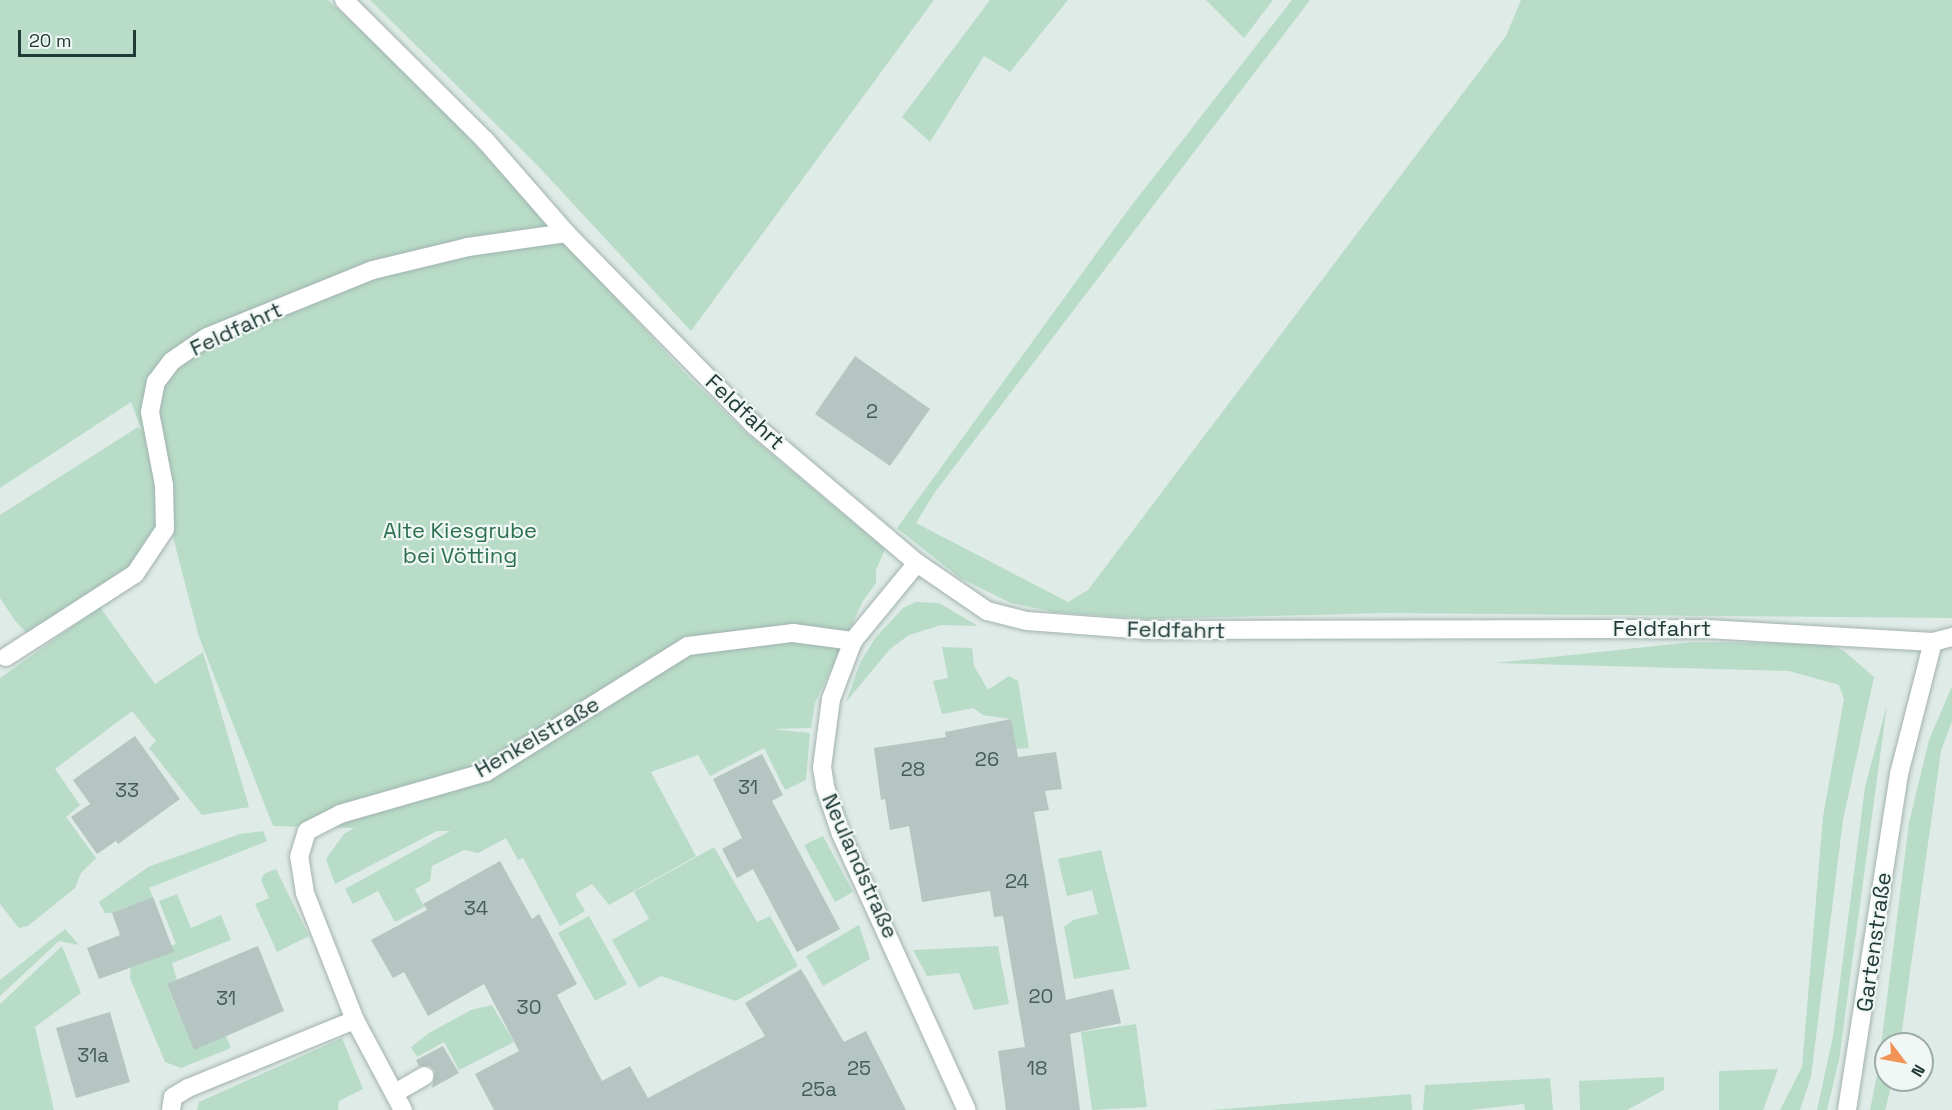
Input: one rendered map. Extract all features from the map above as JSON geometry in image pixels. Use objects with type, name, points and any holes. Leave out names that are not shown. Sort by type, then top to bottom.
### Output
[{"type":"street","name":"Feldfahrt","points":[[344,0],[485,140],[566,232],[754,425],[917,563],[987,611],[1036,622],[1216,631],[1707,629],[1933,642],[1952,637]]},
{"type":"street","name":"Feldfahrt","points":[[6,657],[135,574],[165,529],[164,485],[150,412],[156,382],[172,361],[207,338],[373,270],[468,247],[566,232]]},
{"type":"street","name":"Neulandstraße","points":[[917,563],[853,641],[831,699],[823,754],[825,787],[842,834],[967,1110]]},
{"type":"street","name":"Henkelstraße","points":[[404,1110],[355,1020],[305,893],[299,857],[307,831],[340,814],[486,771],[688,646],[793,633],[853,641]]},
{"type":"street","name":"Gartenstraße","points":[[1847,1110],[1899,774],[1933,642]]},
{"type":"street","points":[[171,1110],[173,1097],[188,1088],[355,1020]]},
{"type":"street","points":[[394,1093],[425,1076]]},
{"type":"green space","name":"Alte Kiesgrube bei Vötting","points":[[0,0],[328,0],[380,48],[449,116],[682,370],[744,431],[885,549],[876,570],[876,583],[863,601],[815,703],[811,728],[772,729],[810,733],[806,780],[785,790],[764,748],[710,776],[698,755],[651,772],[696,856],[609,905],[592,884],[575,894],[585,911],[560,926],[523,858],[518,860],[506,838],[478,853],[464,850],[432,866],[430,881],[415,889],[424,907],[395,922],[378,891],[353,904],[345,889],[450,831],[437,831],[335,884],[326,859],[344,834],[354,828],[273,826],[199,637],[169,522],[159,526],[138,560],[27,633],[16,622],[0,598],[0,515],[138,427],[142,431],[131,402],[0,488]]},
{"type":"green space","points":[[370,0],[934,0],[691,331],[538,166]]},
{"type":"green space","points":[[990,0],[1068,0],[1010,72],[984,56],[930,142],[902,117]]},
{"type":"green space","points":[[1206,0],[1273,0],[1244,38]]},
{"type":"green space","points":[[1292,0],[1310,0],[935,492],[916,523],[1068,602],[1088,590],[1506,36],[1521,0],[1952,0],[1952,618],[1384,613],[1148,619],[1054,612],[1011,603],[960,578],[897,528],[1128,210]]},
{"type":"green space","points":[[916,602],[939,603],[978,626],[941,625],[909,635],[890,649],[846,702],[861,661],[876,637],[903,608]]},
{"type":"green space","points":[[100,607],[155,684],[203,652],[249,807],[202,815],[149,748],[156,741],[132,711],[55,769],[80,805],[66,817],[96,858],[81,873],[75,888],[28,926],[19,928],[0,904],[0,678]]},
{"type":"green space","points":[[1693,642],[1828,644],[1844,651],[1874,677],[1843,820],[1811,1077],[1800,1110],[1780,1110],[1802,1067],[1823,817],[1844,699],[1839,685],[1789,671],[1495,663]]},
{"type":"green space","points":[[942,647],[972,648],[974,666],[988,690],[1009,676],[1018,681],[1029,748],[1016,749],[1010,719],[983,715],[973,708],[942,714],[933,681],[948,678]]},
{"type":"green space","points":[[1952,686],[1952,721],[1941,751],[1902,1032],[1883,1032],[1909,823],[1929,740]]},
{"type":"green space","points":[[1887,705],[1839,1060],[1827,1110],[1817,1110],[1833,1036],[1865,787]]},
{"type":"green space","points":[[263,831],[267,841],[149,888],[153,897],[112,913],[105,913],[99,902],[148,867],[240,834]]},
{"type":"green space","points":[[823,836],[853,892],[835,902],[804,845]]},
{"type":"green space","points":[[714,847],[757,922],[770,916],[798,966],[736,1001],[661,976],[639,988],[612,940],[649,919],[634,892]]},
{"type":"green space","points":[[1101,850],[1130,969],[1074,979],[1064,927],[1073,920],[1098,914],[1092,890],[1067,896],[1058,859]]},
{"type":"green space","points":[[276,869],[309,936],[277,952],[255,904],[269,898],[261,880],[264,874]]},
{"type":"green space","points":[[177,894],[191,928],[221,915],[231,940],[172,963],[177,980],[167,985],[194,1049],[226,1036],[231,1048],[181,1068],[165,1062],[130,978],[131,961],[176,944],[159,901]]},
{"type":"green space","points":[[589,916],[627,984],[595,1001],[558,933]]},
{"type":"green space","points":[[859,925],[870,959],[823,986],[806,956]]},
{"type":"green space","points":[[65,929],[79,945],[59,941],[0,996],[0,980]]},
{"type":"green space","points":[[62,946],[81,993],[35,1027],[54,1110],[0,1110],[0,1004]]},
{"type":"green space","points":[[998,946],[1009,1004],[974,1010],[959,973],[927,976],[913,950]]},
{"type":"green space","points":[[492,1005],[514,1042],[459,1070],[444,1042],[417,1057],[411,1047],[429,1033],[471,1010]]},
{"type":"green space","points":[[1136,1024],[1147,1107],[1092,1110],[1081,1032]]},
{"type":"green space","points":[[342,1038],[363,1089],[339,1101],[338,1110],[197,1110],[199,1102]]},
{"type":"green space","points":[[1778,1069],[1763,1110],[1719,1110],[1719,1071]]},
{"type":"green space","points":[[1664,1077],[1664,1090],[1627,1110],[1580,1110],[1579,1081]]},
{"type":"green space","points":[[1550,1078],[1553,1110],[1525,1110],[1524,1104],[1471,1110],[1423,1110],[1425,1085]]},
{"type":"green space","points":[[1874,1090],[1874,1092],[1890,1092],[1885,1110],[1870,1110]]},
{"type":"green space","points":[[1411,1094],[1412,1110],[1212,1110]]},
{"type":"building","points":[[855,356],[930,409],[890,466],[815,414]]},
{"type":"building","points":[[1011,719],[1018,757],[1056,752],[1062,789],[1045,791],[1049,810],[1034,812],[1066,1000],[1113,989],[1121,1023],[1070,1034],[1080,1110],[1006,1110],[998,1051],[1025,1047],[1003,916],[994,917],[990,891],[922,902],[909,826],[890,830],[885,799],[881,800],[874,748],[946,737],[945,732]]},
{"type":"building","points":[[135,736],[180,799],[118,844],[116,841],[97,854],[71,817],[90,804],[73,780]]},
{"type":"building","points":[[762,754],[783,795],[772,801],[840,929],[797,952],[753,869],[737,878],[722,849],[742,838],[713,779]]},
{"type":"building","points":[[500,861],[532,919],[539,914],[577,984],[557,995],[602,1081],[630,1066],[648,1098],[765,1036],[745,1003],[801,969],[844,1042],[866,1031],[906,1110],[494,1110],[475,1074],[519,1051],[484,984],[428,1016],[404,972],[393,978],[371,940],[427,910],[423,904]]},
{"type":"building","points":[[153,897],[174,952],[99,979],[87,948],[120,935],[112,913]]},
{"type":"building","points":[[258,946],[284,1011],[194,1050],[167,984]]},
{"type":"building","points":[[110,1012],[130,1082],[76,1098],[56,1028]]},
{"type":"building","points":[[443,1046],[459,1073],[432,1088],[435,1071],[430,1066],[419,1066],[416,1060]]}]
